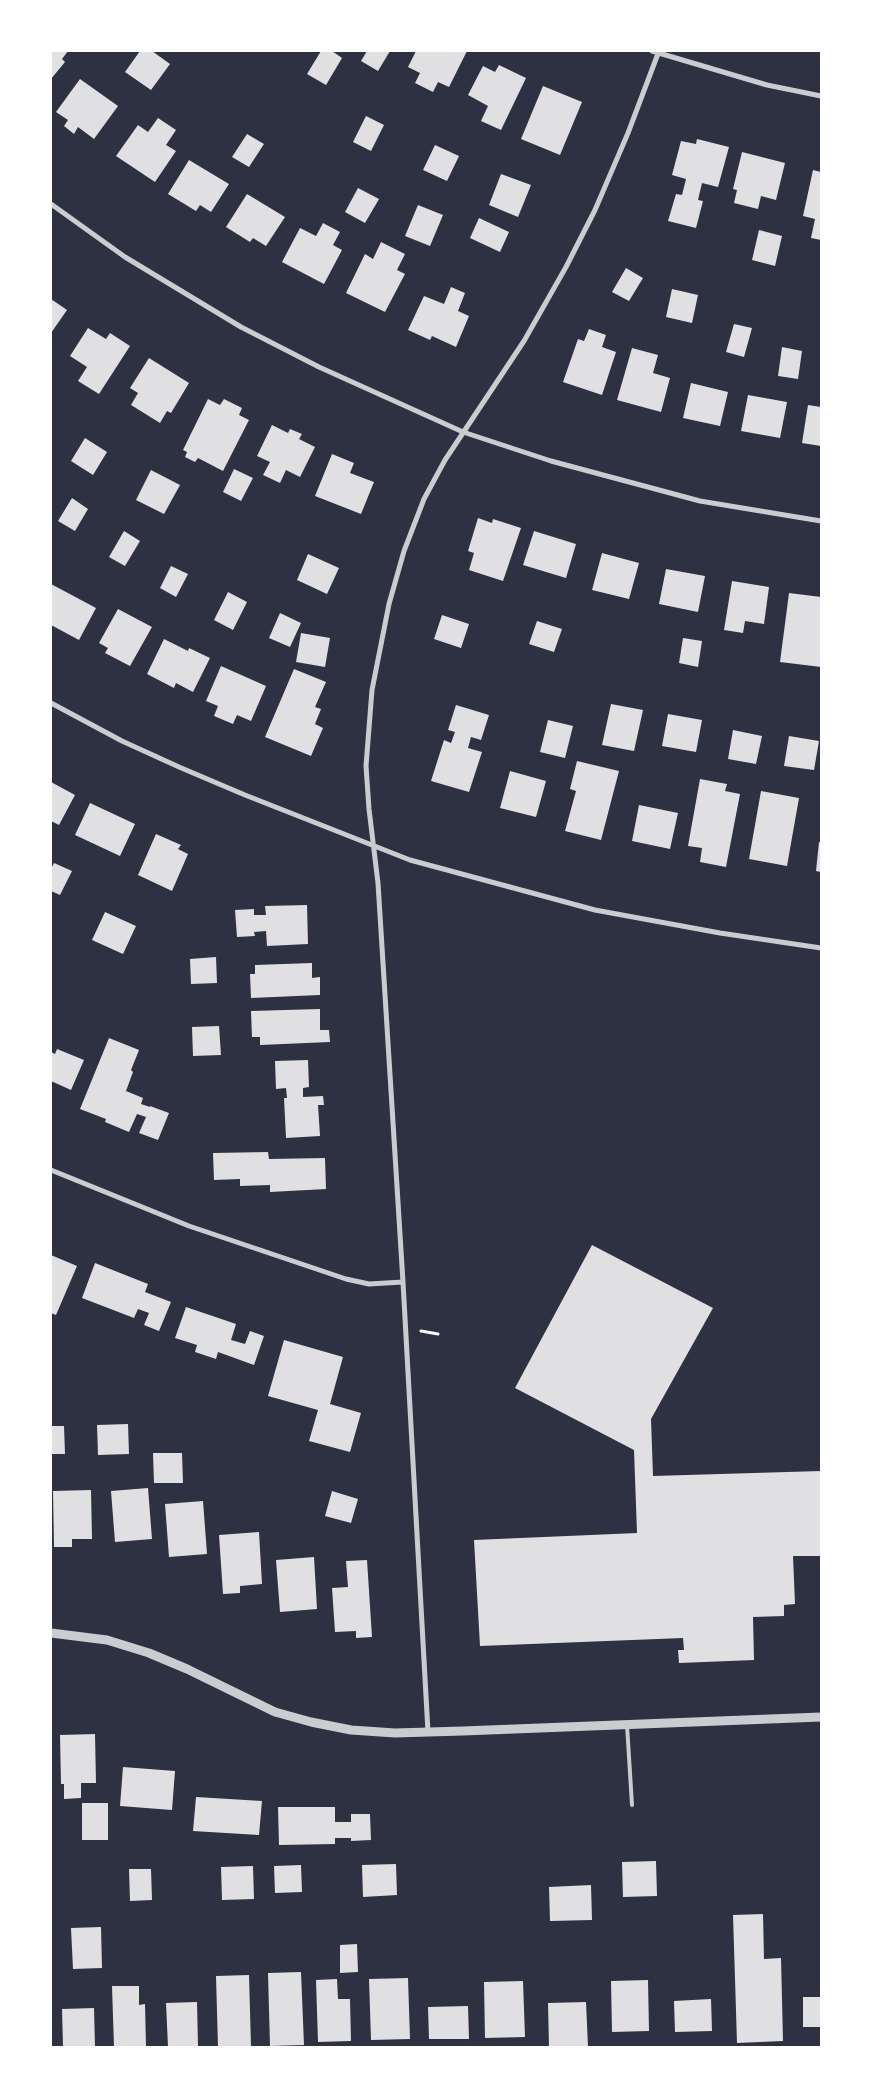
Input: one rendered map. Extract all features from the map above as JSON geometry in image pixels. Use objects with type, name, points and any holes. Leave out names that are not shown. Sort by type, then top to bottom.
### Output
[{"type":"street","points":[[428,1732],[378,883],[366,766],[372,690],[382,633],[404,552],[424,499],[445,460],[524,341],[591,218],[628,133],[657,52],[767,85],[821,96]]},
{"type":"street","points":[[51,204],[125,257],[241,327],[328,371],[463,432],[551,461],[700,501],[821,522]]},
{"type":"street","points":[[51,702],[122,741],[179,767],[245,796],[410,860],[595,910],[720,933],[821,948]]},
{"type":"street","points":[[51,1170],[190,1226],[346,1279],[369,1284],[403,1282]]},
{"type":"street","points":[[51,1633],[107,1640],[149,1653],[187,1669],[275,1712],[351,1730],[428,1732],[821,1717]]},
{"type":"lane","points":[[627,1724],[632,1805]]},
{"type":"path","points":[[420,1330],[438,1334]]},
{"type":"building","points":[[51,51],[68,51],[62,59],[65,62],[51,79]]},
{"type":"building","points":[[140,51],[152,51],[170,64],[151,90],[125,72]]},
{"type":"building","points":[[321,51],[332,51],[342,58],[326,85],[307,74]]},
{"type":"building","points":[[367,51],[390,51],[378,71],[361,61]]},
{"type":"building","points":[[416,51],[467,51],[449,87],[438,82],[433,92],[415,83],[420,73],[408,67]]},
{"type":"building","points":[[499,65],[526,78],[501,130],[481,121],[488,106],[468,95],[483,66],[495,72]]},
{"type":"building","points":[[80,79],[118,106],[94,139],[78,127],[74,134],[64,126],[68,120],[56,112]]},
{"type":"building","points":[[543,86],[582,102],[560,155],[521,139]]},
{"type":"building","points":[[366,116],[384,125],[371,151],[353,142]]},
{"type":"building","points":[[158,118],[176,130],[166,145],[176,151],[155,182],[116,156],[138,125],[148,132]]},
{"type":"building","points":[[247,134],[264,144],[249,167],[232,157]]},
{"type":"building","points":[[697,139],[729,147],[718,187],[702,183],[698,200],[703,201],[696,228],[668,221],[676,194],[682,195],[686,179],[672,175],[681,141],[696,144]]},
{"type":"building","points":[[435,145],[459,156],[447,181],[423,170]]},
{"type":"building","points":[[742,152],[785,163],[776,200],[761,196],[758,209],[734,203],[737,190],[733,189]]},
{"type":"building","points":[[189,160],[229,184],[211,212],[200,205],[196,211],[168,194]]},
{"type":"building","points":[[813,170],[821,172],[821,240],[811,238],[815,219],[803,216]]},
{"type":"building","points":[[501,174],[531,185],[518,217],[489,205]]},
{"type":"building","points":[[358,188],[379,199],[365,223],[345,212]]},
{"type":"building","points":[[247,194],[285,217],[266,246],[253,238],[250,242],[226,227]]},
{"type":"building","points":[[418,205],[443,215],[430,246],[405,236]]},
{"type":"building","points":[[479,218],[509,232],[500,252],[470,238]]},
{"type":"building","points":[[323,223],[340,232],[333,245],[342,250],[324,284],[282,262],[300,228],[316,236]]},
{"type":"building","points":[[759,230],[782,236],[775,266],[752,260]]},
{"type":"building","points":[[381,242],[405,254],[397,270],[405,274],[385,312],[346,293],[365,254],[373,259]]},
{"type":"building","points":[[626,268],[643,278],[629,301],[612,292]]},
{"type":"building","points":[[451,287],[465,293],[458,311],[469,316],[456,347],[432,336],[430,340],[408,330],[424,296],[444,304]]},
{"type":"building","points":[[672,289],[698,295],[692,323],[666,317]]},
{"type":"building","points":[[51,299],[67,310],[51,333]]},
{"type":"building","points":[[734,324],[752,328],[744,357],[726,352]]},
{"type":"building","points":[[88,328],[106,339],[110,333],[130,346],[99,394],[78,381],[87,367],[70,356]]},
{"type":"building","points":[[589,329],[606,335],[602,347],[616,352],[602,395],[563,382],[578,339],[584,341]]},
{"type":"building","points":[[782,347],[802,351],[798,379],[778,376]]},
{"type":"building","points":[[632,348],[658,355],[653,373],[670,378],[661,412],[617,400]]},
{"type":"building","points":[[149,358],[189,383],[171,413],[167,411],[160,423],[131,405],[138,393],[130,388]]},
{"type":"building","points":[[691,383],[728,392],[720,426],[683,418]]},
{"type":"building","points":[[748,395],[787,402],[780,438],[741,431]]},
{"type":"building","points":[[208,399],[220,405],[224,399],[242,408],[239,415],[249,420],[223,471],[198,458],[195,462],[185,457],[187,452],[183,450]]},
{"type":"building","points":[[808,405],[821,407],[821,446],[802,443]]},
{"type":"building","points":[[272,425],[288,433],[290,429],[302,434],[299,439],[315,447],[300,477],[286,470],[280,483],[263,475],[270,462],[257,456]]},
{"type":"building","points":[[85,438],[107,452],[93,475],[71,461]]},
{"type":"building","points":[[332,454],[354,463],[350,473],[374,482],[361,514],[315,496]]},
{"type":"building","points":[[234,469],[253,478],[241,501],[223,492]]},
{"type":"building","points":[[151,470],[180,485],[164,514],[136,500]]},
{"type":"building","points":[[72,498],[88,509],[75,531],[58,521]]},
{"type":"building","points":[[478,518],[492,523],[493,519],[521,528],[503,581],[469,570],[474,553],[468,551]]},
{"type":"building","points":[[124,531],[140,541],[125,566],[109,557]]},
{"type":"building","points":[[534,531],[576,544],[566,578],[523,565]]},
{"type":"building","points":[[602,553],[639,563],[629,599],[592,590]]},
{"type":"building","points":[[308,554],[339,568],[327,594],[297,580]]},
{"type":"building","points":[[171,566],[188,574],[176,597],[160,588]]},
{"type":"building","points":[[666,569],[705,576],[698,612],[659,604]]},
{"type":"building","points":[[732,581],[769,587],[764,624],[745,621],[743,633],[724,630]]},
{"type":"building","points":[[51,584],[96,608],[79,640],[51,625]]},
{"type":"building","points":[[228,592],[247,602],[233,630],[214,620]]},
{"type":"building","points":[[789,593],[821,597],[821,667],[780,662]]},
{"type":"building","points":[[118,609],[152,627],[130,666],[105,653],[108,648],[99,643]]},
{"type":"building","points":[[280,613],[301,623],[290,647],[269,638]]},
{"type":"building","points":[[442,615],[469,624],[461,648],[434,639]]},
{"type":"building","points":[[537,621],[562,629],[554,652],[529,644]]},
{"type":"building","points":[[301,633],[330,638],[325,667],[296,662]]},
{"type":"building","points":[[683,638],[702,641],[698,667],[679,663]]},
{"type":"building","points":[[164,639],[188,651],[189,648],[210,658],[193,692],[176,683],[174,688],[147,674]]},
{"type":"building","points":[[221,666],[266,686],[251,721],[237,715],[233,724],[214,716],[218,706],[206,701]]},
{"type":"building","points":[[294,669],[326,682],[315,707],[321,709],[315,724],[323,728],[311,756],[265,737]]},
{"type":"building","points":[[611,704],[643,710],[634,751],[602,745]]},
{"type":"building","points":[[456,705],[489,715],[481,740],[471,737],[468,748],[482,752],[469,792],[431,781],[444,740],[451,743],[455,732],[448,730]]},
{"type":"building","points":[[668,714],[702,720],[696,752],[662,746]]},
{"type":"building","points":[[548,720],[573,726],[565,758],[540,752]]},
{"type":"building","points":[[733,730],[762,736],[756,764],[728,759]]},
{"type":"building","points":[[789,736],[819,741],[814,770],[784,766]]},
{"type":"building","points":[[577,761],[619,771],[601,840],[565,831],[576,791],[570,789]]},
{"type":"building","points":[[510,771],[546,781],[536,817],[500,808]]},
{"type":"building","points":[[700,779],[727,784],[725,791],[740,794],[726,867],[700,862],[702,848],[688,846]]},
{"type":"building","points":[[51,782],[75,795],[59,825],[51,821]]},
{"type":"building","points":[[761,791],[799,798],[787,866],[749,859]]},
{"type":"building","points":[[90,803],[135,824],[120,856],[75,835]]},
{"type":"building","points":[[639,805],[678,813],[670,849],[632,841]]},
{"type":"building","points":[[156,834],[181,845],[178,849],[188,854],[172,891],[138,875]]},
{"type":"building","points":[[819,842],[821,842],[821,872],[816,871]]},
{"type":"building","points":[[54,863],[72,871],[60,895],[51,891],[51,869]]},
{"type":"building","points":[[307,905],[308,944],[267,946],[266,931],[254,932],[255,936],[237,937],[235,910],[254,909],[254,915],[266,915],[265,906]]},
{"type":"building","points":[[105,912],[136,926],[123,954],[92,940]]},
{"type":"building","points":[[216,957],[217,983],[191,984],[190,959]]},
{"type":"building","points":[[312,963],[312,978],[320,977],[320,995],[251,998],[250,974],[255,974],[255,965]]},
{"type":"building","points":[[320,1009],[320,1030],[329,1030],[330,1042],[260,1045],[260,1037],[252,1037],[251,1011]]},
{"type":"building","points":[[219,1026],[221,1055],[193,1056],[192,1027]]},
{"type":"building","points":[[109,1038],[139,1050],[131,1070],[133,1072],[126,1091],[143,1098],[141,1104],[169,1113],[158,1140],[139,1133],[146,1117],[137,1114],[129,1132],[105,1122],[106,1119],[80,1109]]},
{"type":"building","points":[[57,1049],[84,1060],[71,1090],[51,1081],[51,1052],[55,1054]]},
{"type":"building","points":[[308,1060],[309,1087],[303,1088],[303,1097],[323,1096],[324,1105],[318,1105],[320,1136],[286,1138],[284,1098],[287,1098],[286,1088],[276,1089],[275,1061]]},
{"type":"building","points":[[268,1152],[269,1159],[325,1158],[326,1189],[270,1192],[270,1185],[240,1186],[240,1179],[214,1180],[213,1153]]},
{"type":"building","points":[[592,1245],[713,1308],[651,1419],[653,1476],[821,1471],[821,1556],[793,1556],[795,1604],[784,1605],[784,1616],[753,1617],[754,1660],[679,1663],[678,1650],[684,1650],[683,1638],[480,1646],[474,1540],[637,1533],[634,1450],[515,1388]]},
{"type":"building","points":[[51,1255],[77,1266],[56,1315],[51,1313]]},
{"type":"building","points":[[95,1263],[148,1284],[145,1292],[171,1302],[159,1331],[144,1325],[149,1313],[138,1309],[134,1318],[82,1298]]},
{"type":"building","points":[[186,1307],[236,1324],[231,1340],[245,1344],[250,1331],[264,1336],[254,1365],[218,1352],[216,1359],[195,1352],[197,1345],[175,1338]]},
{"type":"building","points":[[284,1340],[343,1357],[330,1404],[361,1413],[350,1452],[309,1441],[318,1410],[268,1396]]},
{"type":"building","points":[[128,1424],[129,1454],[98,1455],[97,1425]]},
{"type":"building","points":[[51,1426],[64,1426],[65,1454],[51,1454]]},
{"type":"building","points":[[153,1453],[182,1453],[183,1483],[154,1483]]},
{"type":"building","points":[[148,1488],[152,1539],[115,1542],[111,1491]]},
{"type":"building","points":[[91,1490],[92,1539],[72,1539],[72,1547],[54,1547],[53,1491]]},
{"type":"building","points":[[332,1491],[358,1499],[351,1523],[325,1516]]},
{"type":"building","points":[[203,1501],[207,1554],[169,1557],[165,1504]]},
{"type":"building","points":[[259,1532],[262,1584],[240,1586],[240,1593],[223,1594],[219,1535]]},
{"type":"building","points":[[314,1557],[317,1609],[280,1612],[276,1560]]},
{"type":"building","points":[[367,1560],[372,1637],[356,1638],[356,1631],[335,1632],[332,1588],[348,1587],[346,1561]]},
{"type":"building","points":[[95,1734],[96,1783],[81,1783],[81,1798],[64,1799],[64,1784],[61,1784],[60,1735]]},
{"type":"building","points":[[123,1767],[175,1771],[172,1810],[120,1806]]},
{"type":"building","points":[[196,1797],[262,1801],[259,1835],[193,1831]]},
{"type":"building","points":[[82,1803],[108,1803],[108,1840],[82,1840]]},
{"type":"building","points":[[278,1807],[335,1807],[335,1822],[351,1822],[351,1814],[370,1814],[371,1840],[351,1841],[351,1838],[335,1838],[335,1844],[279,1845]]},
{"type":"building","points":[[656,1861],[657,1896],[623,1897],[622,1862]]},
{"type":"building","points":[[396,1864],[397,1895],[363,1897],[362,1865]]},
{"type":"building","points":[[301,1865],[302,1892],[275,1893],[274,1866]]},
{"type":"building","points":[[253,1866],[254,1899],[222,1900],[221,1867]]},
{"type":"building","points":[[129,1869],[151,1869],[152,1900],[130,1901]]},
{"type":"building","points":[[591,1885],[592,1920],[550,1921],[549,1887]]},
{"type":"building","points":[[763,1914],[764,1959],[781,1958],[783,2041],[737,2043],[733,1915]]},
{"type":"building","points":[[101,1927],[102,1968],[73,1969],[71,1928]]},
{"type":"building","points":[[357,1944],[358,1972],[340,1973],[340,1945]]},
{"type":"building","points":[[301,1972],[304,2045],[270,2046],[268,1973]]},
{"type":"building","points":[[249,1975],[251,2047],[218,2047],[216,1976]]},
{"type":"building","points":[[408,1978],[410,2039],[371,2040],[369,1979]]},
{"type":"building","points":[[337,1979],[338,1999],[350,1999],[351,2041],[318,2042],[316,1980]]},
{"type":"building","points":[[648,1980],[649,2031],[612,2032],[611,1981]]},
{"type":"building","points":[[523,1981],[525,2037],[485,2038],[484,1982]]},
{"type":"building","points":[[112,1986],[139,1986],[139,2005],[145,2004],[146,2047],[114,2047]]},
{"type":"building","points":[[803,1997],[821,1997],[821,2027],[803,2027]]},
{"type":"building","points":[[711,1999],[712,2031],[675,2032],[674,2001]]},
{"type":"building","points":[[197,2002],[198,2046],[168,2047],[166,2003]]},
{"type":"building","points":[[586,2002],[588,2047],[549,2047],[548,2003]]},
{"type":"building","points":[[468,2006],[469,2039],[429,2039],[428,2007]]},
{"type":"building","points":[[94,2008],[95,2047],[63,2047],[62,2009]]}]
